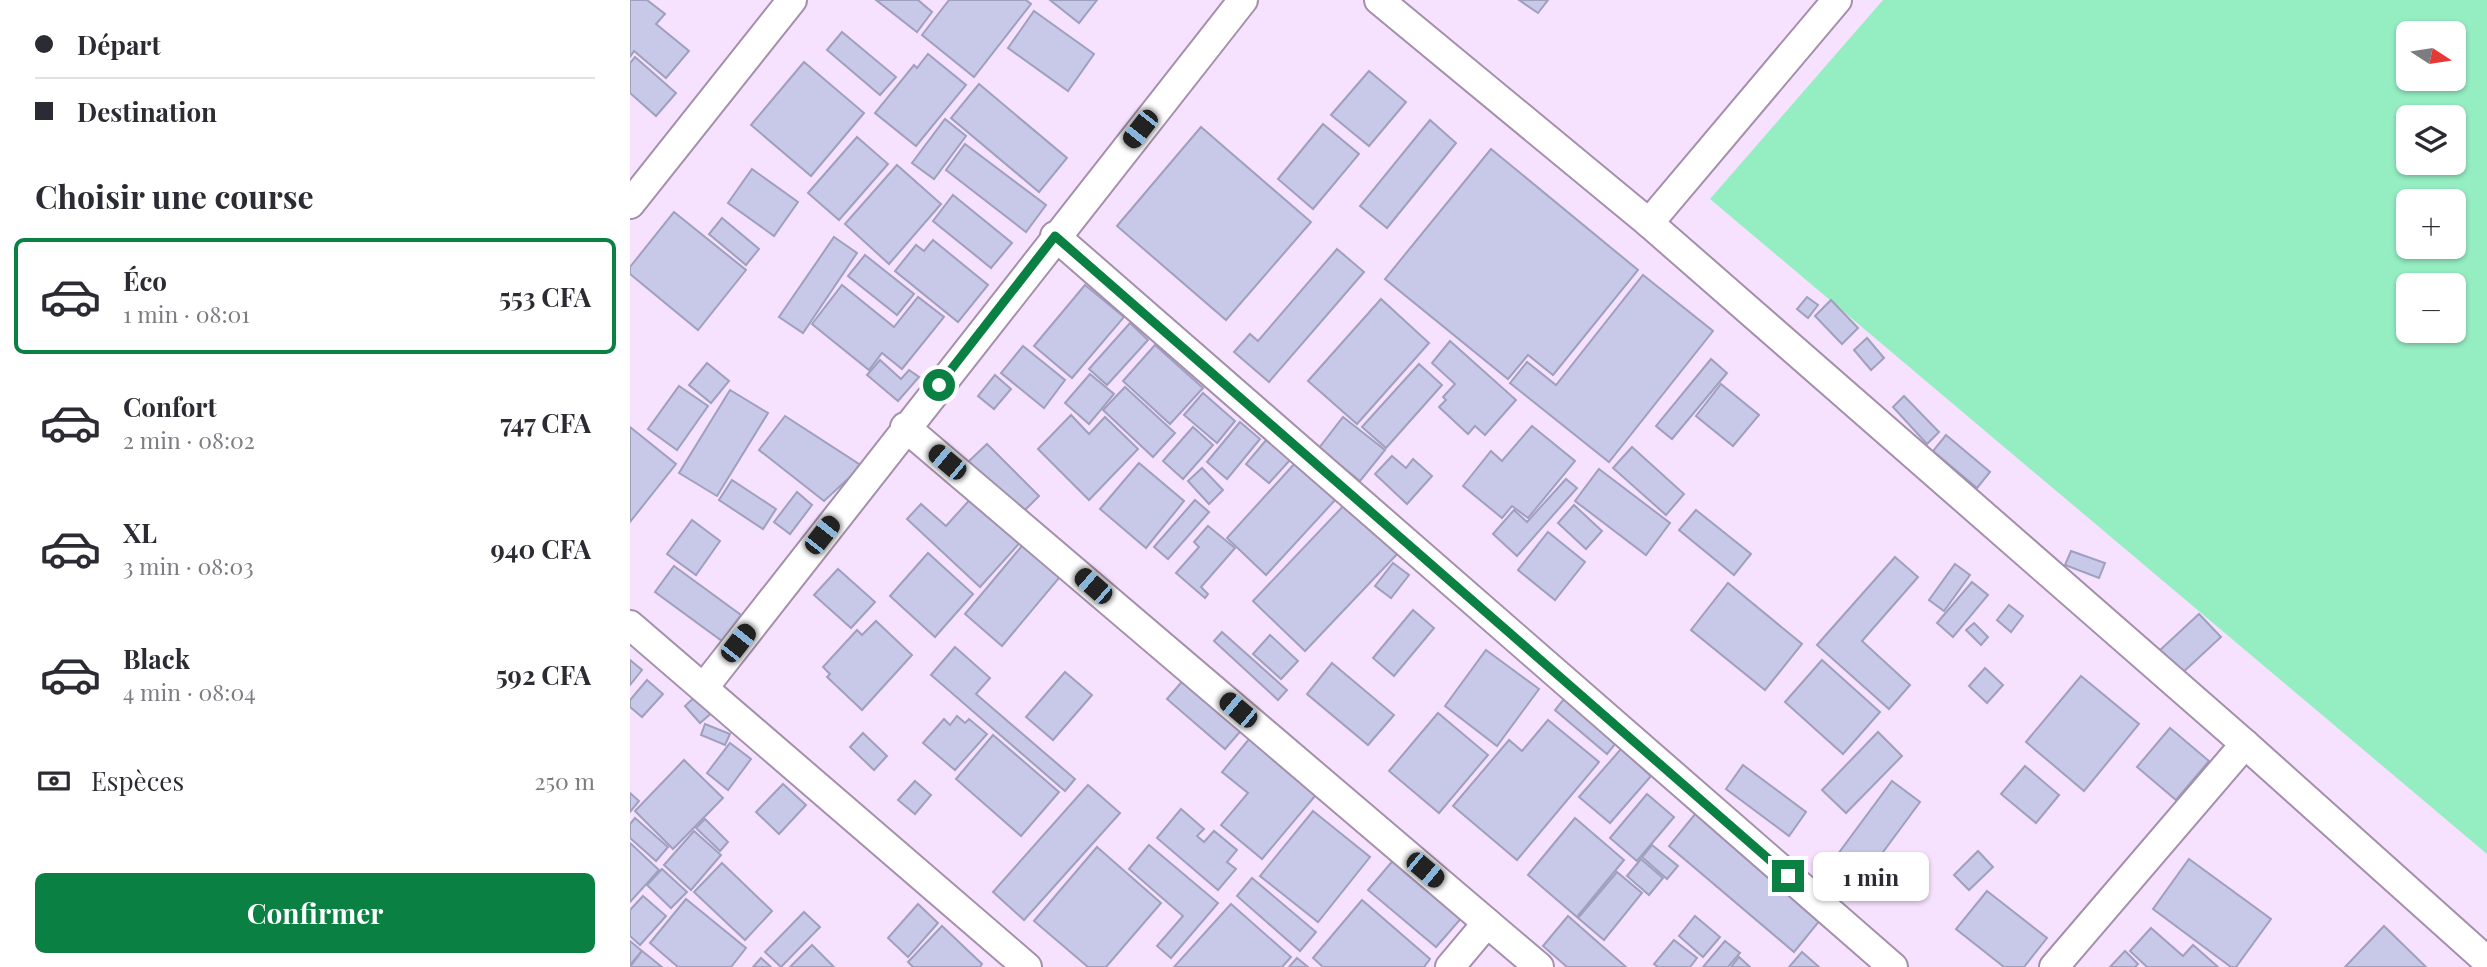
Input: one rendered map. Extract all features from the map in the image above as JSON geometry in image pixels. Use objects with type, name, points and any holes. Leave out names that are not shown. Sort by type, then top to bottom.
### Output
[{"type":"street","points":[[630,204],[792,0]]},
{"type":"street","points":[[705,686],[905,427],[1243,0]]},
{"type":"street","points":[[1379,0],[1649,223],[2245,744],[2487,961]]},
{"type":"street","points":[[1649,223],[1837,0]]},
{"type":"street","points":[[1055,236],[1893,967]]},
{"type":"street","points":[[905,427],[1539,967]]},
{"type":"street","points":[[630,625],[705,686],[1027,967]]},
{"type":"street","points":[[2054,967],[2245,744]]},
{"type":"street","points":[[1450,967],[1487,923]]},
{"type":"green space","points":[[1883,0],[2487,0],[2487,854],[1710,199]]},
{"type":"building","points":[[630,0],[647,0],[665,14],[656,24],[689,51],[666,78],[634,51],[630,57]]},
{"type":"building","points":[[876,0],[918,0],[932,12],[917,32]]},
{"type":"building","points":[[949,0],[1026,0],[1031,4],[974,77],[922,35]]},
{"type":"building","points":[[1050,0],[1097,0],[1079,23]]},
{"type":"building","points":[[1519,0],[1548,0],[1538,13]]},
{"type":"building","points":[[1034,11],[1094,54],[1068,91],[1008,48]]},
{"type":"building","points":[[842,32],[896,77],[880,95],[827,50]]},
{"type":"building","points":[[928,54],[966,85],[916,146],[875,113],[914,65],[917,68]]},
{"type":"building","points":[[635,57],[676,93],[656,116],[630,93],[630,63]]},
{"type":"building","points":[[804,62],[864,113],[811,176],[751,125]]},
{"type":"building","points":[[1369,71],[1406,102],[1369,146],[1331,115]]},
{"type":"building","points":[[979,84],[1067,158],[1039,192],[951,118]]},
{"type":"building","points":[[945,119],[966,136],[934,179],[912,163]]},
{"type":"building","points":[[1430,120],[1456,143],[1387,228],[1360,206]]},
{"type":"building","points":[[1323,124],[1359,154],[1313,209],[1278,179]]},
{"type":"building","points":[[1201,127],[1311,222],[1226,320],[1117,226]]},
{"type":"building","points":[[857,137],[888,164],[839,220],[808,193]]},
{"type":"building","points":[[965,144],[1046,205],[1026,232],[946,170]]},
{"type":"building","points":[[1491,149],[1638,270],[1553,375],[1528,355],[1508,379],[1385,279]]},
{"type":"building","points":[[897,165],[941,204],[889,264],[845,224]]},
{"type":"building","points":[[752,169],[798,202],[774,236],[728,203]]},
{"type":"building","points":[[953,195],[1012,243],[991,268],[933,221]]},
{"type":"building","points":[[674,212],[746,270],[698,330],[630,274],[630,267]]},
{"type":"building","points":[[722,218],[759,249],[746,265],[709,234]]},
{"type":"building","points":[[834,237],[857,253],[803,333],[779,317]]},
{"type":"building","points":[[933,240],[988,285],[958,322],[895,271],[916,245],[924,251]]},
{"type":"building","points":[[1337,249],[1364,272],[1269,382],[1234,352],[1250,334],[1258,341]]},
{"type":"building","points":[[865,255],[914,294],[897,315],[848,276]]},
{"type":"building","points":[[1643,275],[1713,331],[1609,462],[1510,383],[1527,362],[1556,385]]},
{"type":"building","points":[[842,285],[894,327],[918,297],[944,317],[902,369],[882,353],[869,370],[812,324]]},
{"type":"building","points":[[1085,285],[1124,317],[1072,378],[1034,346]]},
{"type":"building","points":[[1807,297],[1818,305],[1808,318],[1797,309]]},
{"type":"building","points":[[1381,299],[1429,343],[1357,424],[1308,381]]},
{"type":"building","points":[[1831,300],[1858,328],[1842,344],[1815,316]]},
{"type":"building","points":[[1130,323],[1148,340],[1107,385],[1089,369]]},
{"type":"building","points":[[1867,338],[1884,358],[1871,370],[1854,350]]},
{"type":"building","points":[[1450,341],[1516,400],[1485,435],[1475,426],[1468,434],[1439,407],[1446,400],[1443,397],[1455,384],[1432,363]]},
{"type":"building","points":[[1155,345],[1203,388],[1170,424],[1123,381]]},
{"type":"building","points":[[1023,346],[1065,380],[1044,408],[1001,373]]},
{"type":"building","points":[[1711,359],[1727,373],[1672,439],[1656,426]]},
{"type":"building","points":[[880,360],[901,379],[909,370],[919,377],[898,401],[867,375]]},
{"type":"building","points":[[707,363],[729,381],[711,403],[689,385]]},
{"type":"building","points":[[1419,364],[1442,385],[1386,448],[1362,427]]},
{"type":"building","points":[[1090,374],[1114,394],[1089,424],[1065,403]]},
{"type":"building","points":[[995,375],[1011,389],[994,409],[978,396]]},
{"type":"building","points":[[1721,384],[1759,415],[1733,446],[1696,416]]},
{"type":"building","points":[[679,386],[708,406],[677,450],[648,429]]},
{"type":"building","points":[[1125,387],[1175,433],[1153,457],[1103,410]]},
{"type":"building","points":[[730,390],[768,413],[717,496],[679,473]]},
{"type":"building","points":[[1203,393],[1235,421],[1217,443],[1184,415]]},
{"type":"building","points":[[1904,396],[1939,432],[1927,444],[1893,407]]},
{"type":"building","points":[[1071,415],[1089,434],[1105,417],[1138,449],[1089,500],[1038,449]]},
{"type":"building","points":[[785,416],[862,466],[824,501],[759,450]]},
{"type":"building","points":[[1343,417],[1385,450],[1360,481],[1319,448]]},
{"type":"building","points":[[1240,422],[1260,439],[1227,479],[1207,462]]},
{"type":"building","points":[[1532,426],[1575,461],[1528,518],[1512,506],[1502,518],[1463,486],[1491,451],[1502,461]]},
{"type":"building","points":[[630,427],[676,464],[630,522]]},
{"type":"building","points":[[1193,427],[1213,445],[1183,479],[1163,461]]},
{"type":"building","points":[[1946,435],[1990,472],[1977,488],[1933,451]]},
{"type":"building","points":[[1267,439],[1290,460],[1269,483],[1246,464]]},
{"type":"building","points":[[987,444],[1039,496],[1021,514],[968,462]]},
{"type":"building","points":[[1632,447],[1684,494],[1666,515],[1613,468]]},
{"type":"building","points":[[1392,456],[1406,468],[1413,459],[1432,476],[1407,504],[1375,474]]},
{"type":"building","points":[[1296,462],[1336,499],[1266,575],[1227,538]]},
{"type":"building","points":[[1139,463],[1184,501],[1146,548],[1100,509]]},
{"type":"building","points":[[1202,468],[1223,490],[1209,504],[1188,481]]},
{"type":"building","points":[[1599,469],[1670,523],[1646,555],[1575,501]]},
{"type":"building","points":[[1566,479],[1577,488],[1517,556],[1493,534],[1514,510],[1527,522]]},
{"type":"building","points":[[732,480],[776,509],[763,529],[719,500]]},
{"type":"building","points":[[797,492],[812,505],[790,534],[774,522]]},
{"type":"building","points":[[975,494],[1024,538],[980,587],[907,519],[921,504],[946,526]]},
{"type":"building","points":[[1195,500],[1209,512],[1168,559],[1154,547]]},
{"type":"building","points":[[1349,500],[1401,550],[1305,651],[1253,601]]},
{"type":"building","points":[[1574,505],[1602,531],[1586,549],[1558,523]]},
{"type":"building","points":[[1696,510],[1751,554],[1734,575],[1679,530]]},
{"type":"building","points":[[692,520],[720,541],[696,575],[667,554]]},
{"type":"building","points":[[1208,526],[1235,548],[1201,587],[1208,594],[1205,598],[1176,573],[1199,547],[1194,542]]},
{"type":"building","points":[[1548,532],[1585,562],[1555,600],[1518,570]]},
{"type":"building","points":[[1026,541],[1064,572],[1002,646],[965,614]]},
{"type":"building","points":[[2071,551],[2105,563],[2099,578],[2065,565]]},
{"type":"building","points":[[928,553],[973,594],[935,637],[890,596]]},
{"type":"building","points":[[1895,557],[1918,577],[1862,641],[1910,685],[1889,709],[1817,645]]},
{"type":"building","points":[[1393,563],[1409,575],[1391,598],[1375,586]]},
{"type":"building","points":[[1955,564],[1970,575],[1944,611],[1929,600]]},
{"type":"building","points":[[674,566],[741,615],[722,641],[655,592]]},
{"type":"building","points":[[838,569],[875,602],[851,628],[814,595]]},
{"type":"building","points":[[1972,582],[1988,595],[1953,637],[1937,623]]},
{"type":"building","points":[[1728,583],[1802,644],[1765,690],[1691,630]]},
{"type":"building","points":[[2009,605],[2023,616],[2011,632],[1997,620]]},
{"type":"building","points":[[1413,610],[1434,628],[1394,676],[1373,658]]},
{"type":"building","points":[[2199,614],[2221,637],[2180,675],[2159,651]]},
{"type":"building","points":[[876,621],[912,655],[862,710],[827,677],[830,674],[823,667],[857,630],[862,635]]},
{"type":"building","points":[[1974,623],[1988,637],[1981,645],[1966,630]]},
{"type":"building","points":[[1222,632],[1287,690],[1278,700],[1214,641]]},
{"type":"building","points":[[1270,635],[1298,661],[1281,679],[1253,654]]},
{"type":"building","points":[[955,647],[990,678],[976,694],[1075,779],[1065,791],[931,675]]},
{"type":"building","points":[[1486,650],[1539,689],[1497,746],[1445,706]]},
{"type":"building","points":[[630,660],[642,670],[630,685]]},
{"type":"building","points":[[1822,660],[1880,712],[1843,754],[1785,702]]},
{"type":"building","points":[[1332,663],[1394,715],[1368,745],[1307,694]]},
{"type":"building","points":[[1985,668],[2003,685],[1987,703],[1969,686]]},
{"type":"building","points":[[1065,672],[1092,695],[1053,740],[1026,717]]},
{"type":"building","points":[[2081,676],[2139,724],[2084,791],[2026,742]]},
{"type":"building","points":[[1186,677],[1244,727],[1225,749],[1167,699]]},
{"type":"building","points":[[647,680],[663,694],[642,717],[630,707],[630,700]]},
{"type":"building","points":[[699,693],[714,711],[700,723],[685,706]]},
{"type":"building","points":[[1564,699],[1616,743],[1607,754],[1555,710]]},
{"type":"building","points":[[1438,713],[1488,755],[1439,813],[1389,771]]},
{"type":"building","points":[[957,716],[965,723],[969,719],[987,734],[955,770],[923,743],[944,719],[950,725]]},
{"type":"building","points":[[1548,720],[1599,762],[1517,860],[1453,806],[1509,740],[1522,751]]},
{"type":"building","points":[[705,724],[730,734],[725,745],[701,735]]},
{"type":"building","points":[[2170,728],[2209,761],[2176,800],[2137,767]]},
{"type":"building","points":[[1878,732],[1902,756],[1846,813],[1822,790]]},
{"type":"building","points":[[863,733],[887,756],[874,770],[850,747]]},
{"type":"building","points":[[1254,733],[1320,790],[1262,859],[1221,825],[1248,793],[1222,772]]},
{"type":"building","points":[[993,735],[1059,792],[1021,836],[956,779]]},
{"type":"building","points":[[730,743],[751,759],[728,790],[707,773]]},
{"type":"building","points":[[1621,749],[1651,776],[1610,823],[1579,797]]},
{"type":"building","points":[[684,760],[723,798],[673,849],[635,811]]},
{"type":"building","points":[[1743,765],[1806,812],[1789,836],[1726,789]]},
{"type":"building","points":[[2025,766],[2059,795],[2036,823],[2001,794]]},
{"type":"building","points":[[915,781],[931,795],[915,814],[898,800]]},
{"type":"building","points":[[1892,781],[1920,802],[1863,879],[1835,858]]},
{"type":"building","points":[[783,784],[806,805],[779,834],[756,812]]},
{"type":"building","points":[[1088,785],[1120,813],[1024,920],[993,892]]},
{"type":"building","points":[[630,793],[639,801],[630,812]]},
{"type":"building","points":[[1647,794],[1674,817],[1637,861],[1610,838]]},
{"type":"building","points":[[1181,809],[1204,829],[1197,836],[1204,842],[1214,831],[1237,850],[1227,862],[1236,869],[1218,890],[1157,838]]},
{"type":"building","points":[[1313,811],[1370,857],[1318,922],[1260,876]]},
{"type":"building","points":[[1696,813],[1821,919],[1794,952],[1669,846]]},
{"type":"building","points":[[635,818],[668,847],[656,861],[630,838],[630,824]]},
{"type":"building","points":[[1575,818],[1624,860],[1577,917],[1528,875]]},
{"type":"building","points":[[705,819],[728,842],[720,851],[696,828]]},
{"type":"building","points":[[694,831],[721,855],[691,890],[664,865]]},
{"type":"building","points":[[630,843],[659,870],[630,902]]},
{"type":"building","points":[[1149,845],[1218,903],[1171,958],[1157,946],[1183,916],[1129,869]]},
{"type":"building","points":[[1652,845],[1678,866],[1667,879],[1642,857]]},
{"type":"building","points":[[1097,847],[1161,903],[1106,967],[1088,967],[1034,921]]},
{"type":"building","points":[[1978,851],[1993,867],[1969,890],[1954,875]]},
{"type":"building","points":[[1396,857],[1464,915],[1436,947],[1368,890]]},
{"type":"building","points":[[1641,859],[1663,878],[1649,895],[1627,876]]},
{"type":"building","points":[[2189,859],[2271,919],[2236,967],[2231,967],[2153,909]]},
{"type":"building","points":[[722,863],[772,911],[745,940],[694,892]]},
{"type":"building","points":[[662,869],[687,892],[671,908],[647,885]]},
{"type":"building","points":[[1617,872],[1642,893],[1604,940],[1578,918]]},
{"type":"building","points":[[1252,878],[1316,932],[1300,951],[1237,896]]},
{"type":"building","points":[[1987,891],[2047,938],[2024,967],[2004,967],[1956,929]]},
{"type":"building","points":[[643,896],[666,916],[640,945],[630,936],[630,910]]},
{"type":"building","points":[[686,899],[746,948],[731,967],[678,967],[650,943]]},
{"type":"building","points":[[1362,900],[1430,959],[1424,967],[1323,967],[1313,958]]},
{"type":"building","points":[[918,904],[938,923],[908,957],[888,938]]},
{"type":"building","points":[[1231,904],[1291,957],[1282,967],[1174,967]]},
{"type":"building","points":[[804,912],[820,927],[781,967],[765,952]]},
{"type":"building","points":[[1568,916],[1626,967],[1567,967],[1543,946]]},
{"type":"building","points":[[1695,916],[1720,937],[1703,957],[1679,936]]},
{"type":"building","points":[[942,926],[982,964],[980,967],[913,967],[908,962]]},
{"type":"building","points":[[2384,926],[2426,967],[2345,967]]},
{"type":"building","points":[[2151,928],[2183,956],[2193,945],[2218,967],[2147,967],[2130,951]]},
{"type":"building","points":[[1674,940],[1697,958],[1690,967],[1658,967],[1654,964]]},
{"type":"building","points":[[630,941],[642,951],[630,965]]},
{"type":"building","points":[[1725,941],[1740,953],[1728,967],[1703,967]]},
{"type":"building","points":[[812,945],[834,967],[790,967]]},
{"type":"building","points":[[642,951],[662,967],[630,967]]},
{"type":"building","points":[[2125,951],[2138,964],[2135,967],[2110,967]]},
{"type":"building","points":[[1802,952],[1819,967],[1789,967]]},
{"type":"building","points":[[1739,957],[1750,967],[1731,967]]},
{"type":"building","points":[[761,958],[771,967],[753,967]]},
{"type":"building","points":[[1297,958],[1308,967],[1289,967]]},
{"type":"route","points":[[939,385],[1055,236],[1788,876]]}]
